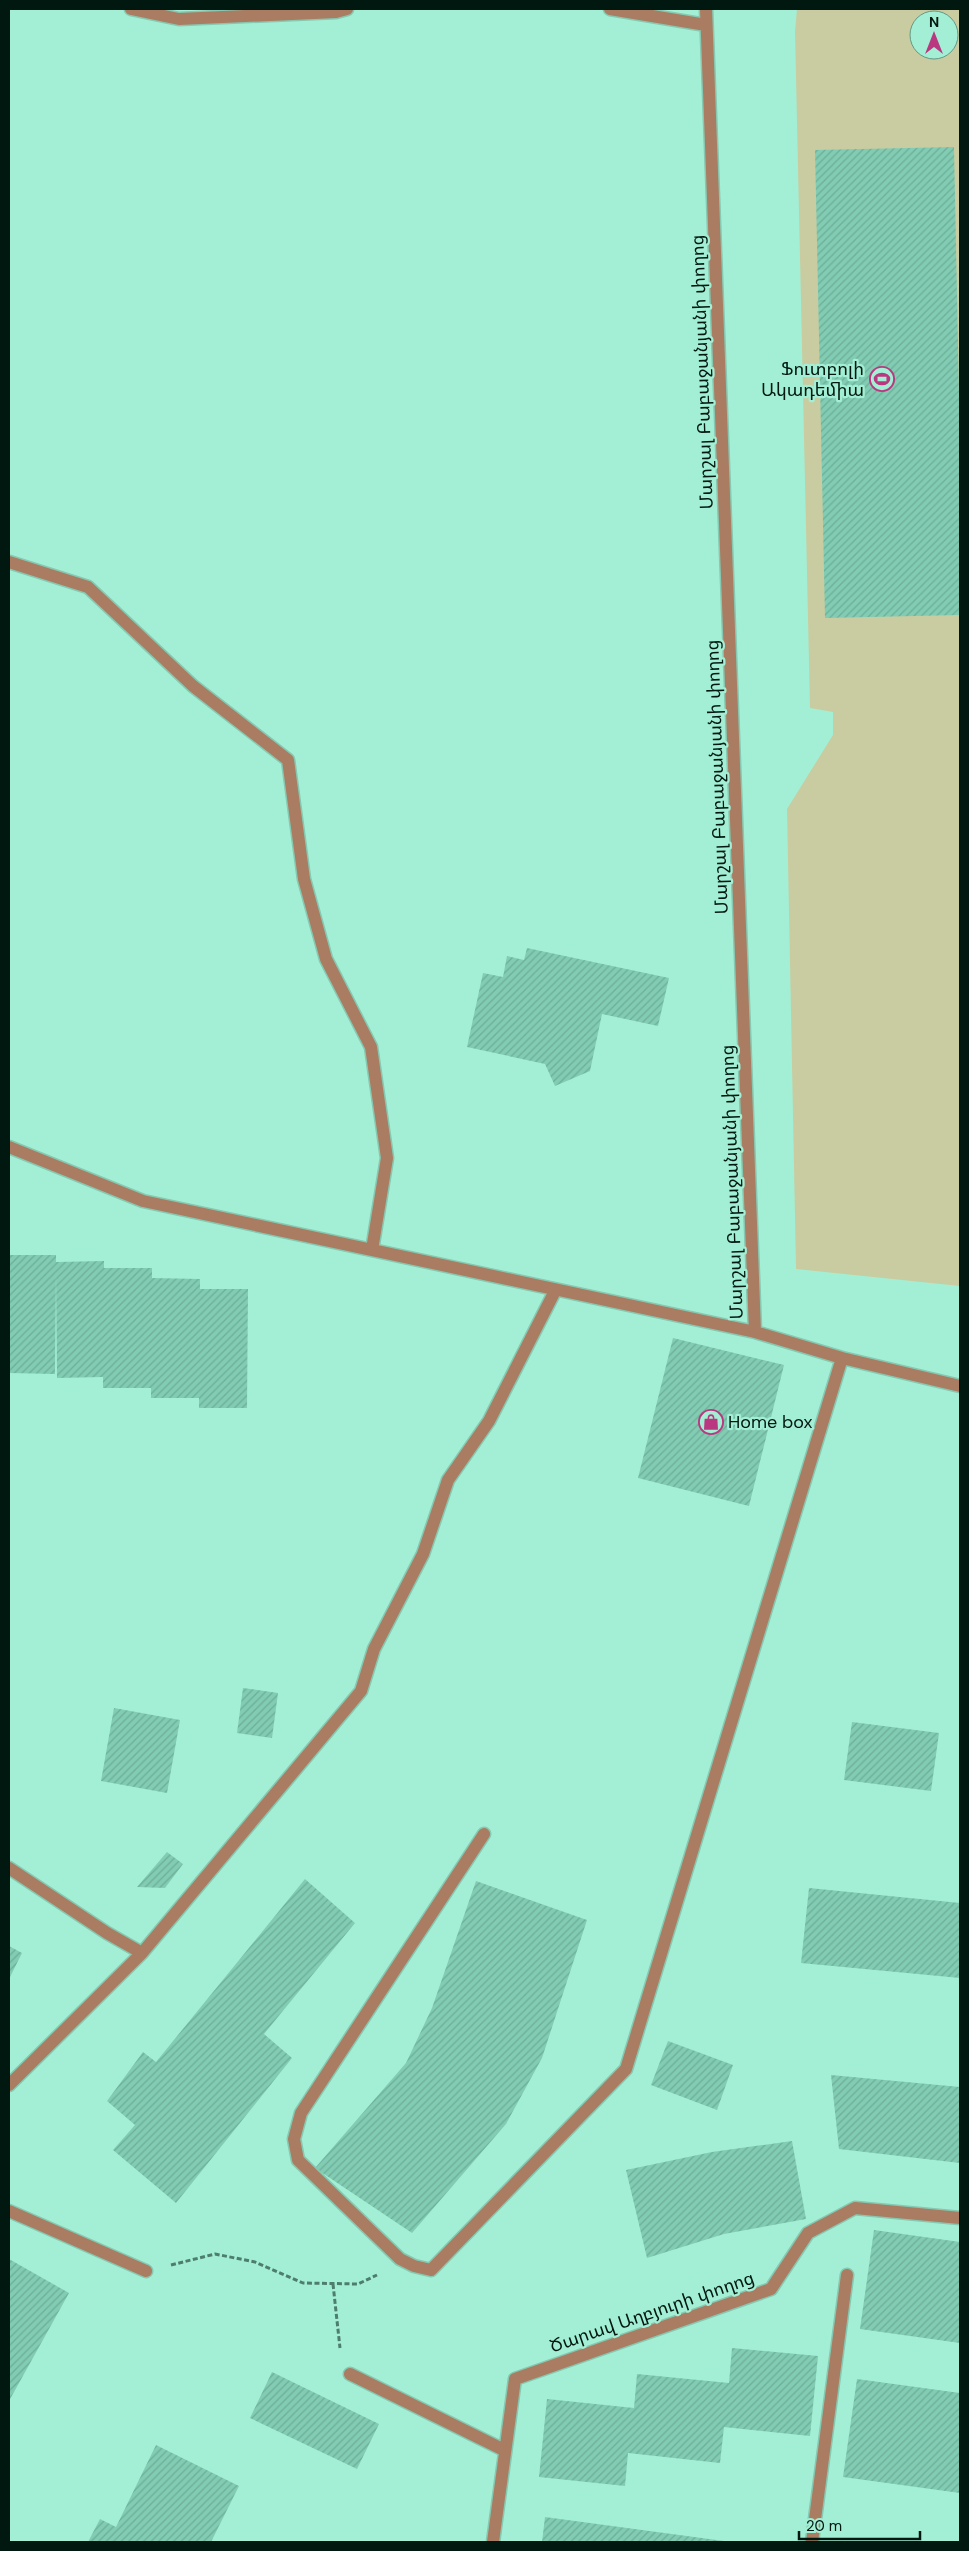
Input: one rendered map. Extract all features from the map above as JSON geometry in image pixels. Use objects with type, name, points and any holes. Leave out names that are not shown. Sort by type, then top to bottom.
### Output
[{"type":"street","points":[[130,9],[178,19],[336,12],[347,9]]},
{"type":"street","points":[[610,9],[706,25]]},
{"type":"street","name":"Մարշալ Բաբաջանյանի փողոց","points":[[706,9],[755,1332],[842,1358],[960,1386]]},
{"type":"street","points":[[9,562],[88,586],[193,686],[288,760],[304,879],[326,959],[371,1047],[387,1158],[372,1250]]},
{"type":"street","points":[[9,1147],[144,1201],[755,1332]]},
{"type":"street","points":[[9,2084],[142,1954],[361,1691],[374,1649],[423,1554],[448,1480],[490,1421],[555,1290]]},
{"type":"street","points":[[484,1834],[302,2113],[294,2139],[298,2160],[400,2259],[414,2266],[431,2270],[626,2069],[842,1358]]},
{"type":"street","points":[[9,1868],[142,1954]]},
{"type":"street","name":"Ծարավ Աղբյուրի փողոց","points":[[493,2542],[515,2378],[771,2289],[808,2233],[855,2208],[960,2218]]},
{"type":"street","points":[[9,2211],[146,2271]]},
{"type":"street","points":[[812,2542],[847,2276]]},
{"type":"street","points":[[350,2374],[504,2450]]},
{"type":"path","points":[[146,2271],[215,2254],[255,2262],[302,2283],[358,2284],[383,2271],[400,2259]]},
{"type":"path","points":[[333,2284],[339,2345],[350,2374]]},
{"type":"green space","name":"Ֆուտբոլի Ակադեմիա","points":[[797,9],[960,9],[960,1286],[796,1269],[787,809],[833,735],[833,712],[810,708],[795,32]]},
{"type":"building","points":[[954,147],[960,443],[960,615],[825,618],[815,150]]},
{"type":"building","points":[[527,948],[669,978],[658,1026],[602,1014],[590,1071],[555,1086],[545,1064],[467,1047],[483,973],[503,977],[507,956],[524,960]]},
{"type":"building","points":[[9,1255],[56,1255],[56,1262],[104,1261],[104,1268],[152,1268],[152,1278],[200,1279],[200,1289],[248,1289],[247,1408],[199,1408],[199,1398],[151,1398],[151,1388],[103,1388],[103,1377],[57,1378],[56,1272],[55,1374],[9,1373]]},
{"type":"building","name":"Home box","points":[[673,1338],[784,1365],[749,1506],[638,1478]]},
{"type":"building","points":[[243,1688],[278,1693],[272,1738],[237,1733]]},
{"type":"building","points":[[114,1708],[180,1720],[167,1793],[101,1781]]},
{"type":"building","points":[[852,1722],[939,1733],[931,1791],[844,1780]]},
{"type":"building","points":[[167,1852],[183,1864],[165,1888],[137,1887]]},
{"type":"building","points":[[305,1879],[355,1923],[264,2034],[292,2058],[176,2203],[113,2150],[135,2125],[107,2101],[143,2052],[156,2062]]},
{"type":"building","points":[[476,1881],[587,1920],[542,2058],[506,2124],[412,2233],[315,2168],[406,2063],[432,2008]]},
{"type":"building","points":[[809,1888],[960,1903],[960,1978],[801,1963]]},
{"type":"building","points":[[9,1946],[22,1953],[9,1979]]},
{"type":"building","points":[[668,2041],[733,2065],[717,2110],[651,2085]]},
{"type":"building","points":[[831,2075],[960,2087],[960,2163],[839,2149]]},
{"type":"building","points":[[792,2141],[806,2219],[724,2234],[647,2258],[626,2170],[712,2152]]},
{"type":"building","points":[[874,2230],[960,2242],[960,2343],[860,2329]]},
{"type":"building","points":[[9,2259],[69,2293],[9,2401]]},
{"type":"building","points":[[732,2348],[818,2356],[810,2436],[724,2427],[720,2463],[628,2453],[625,2486],[539,2477],[547,2399],[634,2408],[637,2374],[729,2383]]},
{"type":"building","points":[[272,2372],[379,2424],[357,2469],[250,2418]]},
{"type":"building","points":[[857,2379],[960,2393],[960,2493],[843,2477]]},
{"type":"building","points":[[156,2445],[239,2486],[211,2542],[88,2542],[100,2519],[116,2527]]},
{"type":"building","points":[[545,2517],[724,2541],[724,2542],[542,2542]]},
{"type":"place","name":"Ֆուտբոլի Ակադեմիա","points":[[882,379]]},
{"type":"place","name":"Home box","points":[[711,1422]]}]
